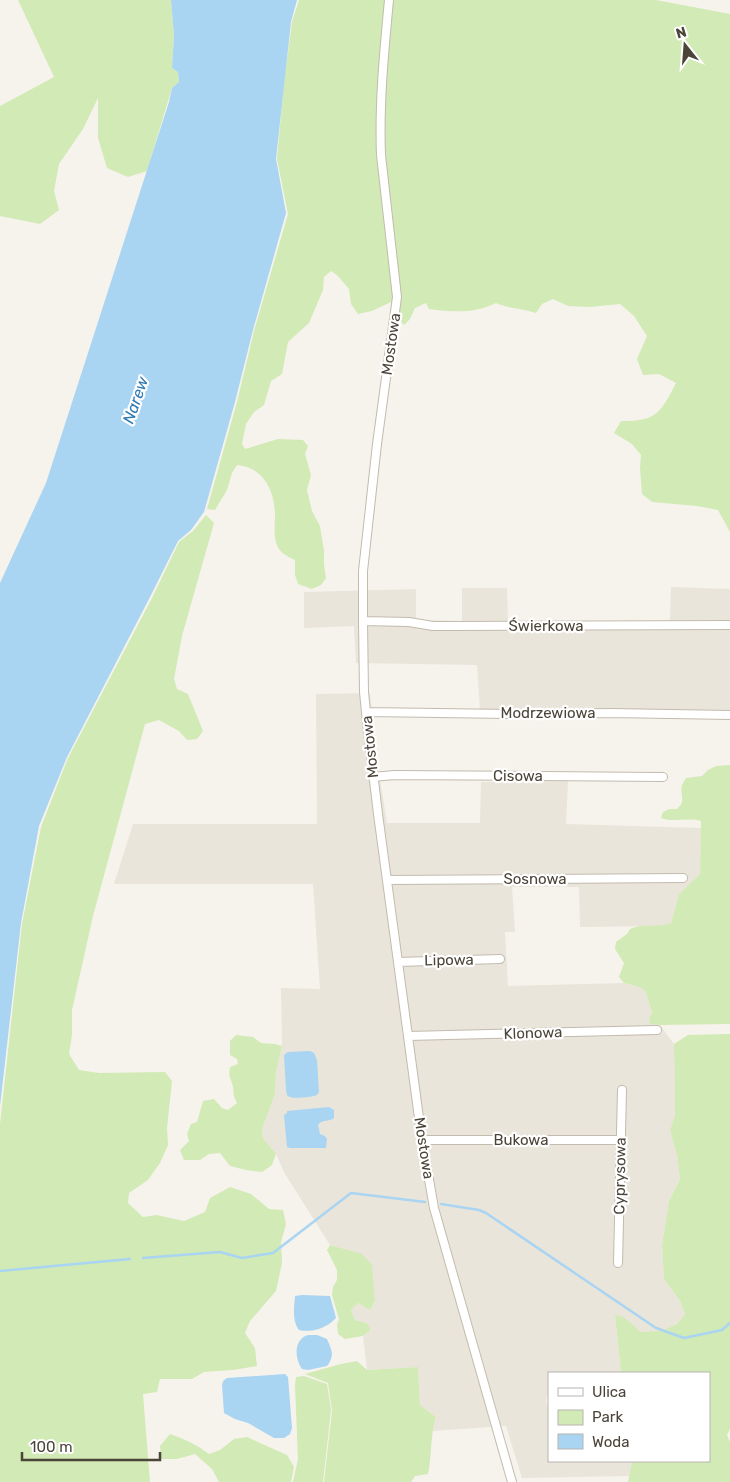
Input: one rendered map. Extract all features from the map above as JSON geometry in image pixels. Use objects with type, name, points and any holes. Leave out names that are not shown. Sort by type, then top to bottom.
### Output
[{"type":"street","name":"Mostowa","points":[[389,0],[382,83],[380,140],[397,297],[380,420],[364,571],[362,622],[366,712],[422,1140],[434,1208],[512,1482]]},
{"type":"street","name":"Świerkowa","points":[[362,622],[410,622],[432,626],[730,625]]},
{"type":"street","name":"Modrzewiowa","points":[[366,712],[730,715]]},
{"type":"street","name":"Cisowa","points":[[373,777],[663,777]]},
{"type":"street","name":"Sosnowa","points":[[387,880],[683,878]]},
{"type":"street","name":"Lipowa","points":[[398,962],[500,959]]},
{"type":"street","name":"Klonowa","points":[[408,1036],[657,1030]]},
{"type":"street","name":"Cyprysowa","points":[[618,1263],[622,1090]]},
{"type":"street","name":"Bukowa","points":[[422,1140],[620,1140]]},
{"type":"shaded area","points":[[671,587],[730,589],[730,713],[480,711],[477,665],[356,663],[354,626],[304,628],[304,592],[416,589],[416,620],[462,621],[462,588],[507,588],[508,622],[670,621]]},
{"type":"shaded area","points":[[370,693],[378,767],[387,823],[480,823],[481,782],[568,781],[566,824],[701,828],[700,874],[679,894],[671,923],[662,926],[580,927],[579,887],[512,887],[515,932],[505,932],[508,986],[624,983],[636,986],[643,989],[646,993],[652,1012],[649,1018],[650,1024],[660,1025],[674,1044],[675,1115],[670,1130],[677,1156],[680,1179],[669,1201],[662,1245],[664,1279],[680,1301],[685,1314],[677,1324],[661,1331],[640,1333],[629,1321],[615,1315],[621,1372],[548,1372],[546,1400],[548,1411],[548,1462],[632,1462],[629,1476],[522,1478],[506,1426],[432,1431],[436,1417],[420,1405],[418,1367],[367,1370],[363,1336],[371,1330],[367,1323],[355,1320],[351,1310],[358,1303],[371,1309],[375,1302],[373,1287],[350,1251],[330,1245],[285,1174],[276,1154],[263,1138],[262,1129],[275,1094],[276,1073],[282,1046],[281,988],[320,989],[313,884],[114,884],[133,824],[317,824],[316,694]]},
{"type":"green space","points":[[18,0],[171,0],[174,36],[172,68],[178,72],[179,82],[172,88],[147,171],[128,177],[107,168],[98,138],[98,98],[83,129],[59,164],[54,191],[59,210],[40,224],[0,216],[0,106],[54,77]]},
{"type":"green space","points":[[299,0],[656,0],[730,14],[730,532],[718,510],[652,502],[642,494],[641,455],[632,444],[614,433],[621,421],[633,421],[656,414],[666,402],[676,383],[659,374],[643,375],[637,359],[647,336],[634,316],[620,304],[590,307],[568,306],[553,299],[542,304],[536,313],[496,303],[471,311],[455,311],[429,309],[426,303],[415,308],[410,319],[404,325],[399,319],[399,305],[393,301],[372,311],[358,314],[351,304],[349,289],[331,271],[324,277],[323,290],[309,323],[288,342],[282,374],[271,381],[264,405],[254,412],[246,424],[242,444],[245,449],[278,439],[303,440],[308,446],[305,454],[311,475],[307,490],[312,511],[320,526],[326,578],[321,585],[312,589],[298,584],[295,575],[295,560],[278,548],[275,534],[274,504],[269,488],[254,470],[237,465],[232,473],[227,490],[215,510],[207,509],[237,402],[254,331],[288,214],[277,159],[292,22]]},
{"type":"green space","points":[[206,515],[214,523],[182,636],[174,679],[177,689],[188,694],[203,731],[197,739],[187,740],[179,731],[159,720],[145,724],[93,916],[72,1010],[72,1035],[69,1054],[79,1070],[99,1073],[165,1072],[172,1081],[167,1128],[168,1145],[160,1163],[148,1180],[129,1193],[128,1203],[143,1217],[157,1215],[184,1221],[205,1212],[210,1198],[230,1187],[251,1194],[269,1209],[283,1210],[286,1224],[281,1242],[282,1263],[276,1291],[250,1321],[245,1333],[255,1348],[257,1366],[204,1372],[192,1379],[160,1379],[157,1392],[143,1394],[150,1482],[0,1482],[0,1124],[22,924],[41,827],[68,758],[151,600],[179,542],[193,531]]},
{"type":"green space","points":[[730,765],[730,1024],[650,1024],[649,1018],[652,1012],[646,993],[643,989],[624,983],[619,977],[624,963],[615,949],[616,942],[627,934],[630,929],[635,927],[671,923],[679,894],[700,874],[701,821],[661,818],[663,812],[669,809],[677,809],[680,805],[682,802],[683,783],[686,778],[702,776],[716,766]]},
{"type":"green space","points":[[730,1034],[730,1429],[727,1435],[730,1442],[730,1482],[628,1482],[632,1462],[710,1462],[710,1372],[621,1372],[615,1315],[626,1319],[640,1332],[661,1331],[677,1324],[685,1314],[680,1301],[664,1279],[662,1245],[669,1201],[680,1179],[677,1156],[670,1130],[675,1115],[674,1044],[688,1035]]},
{"type":"green space","points":[[236,1035],[253,1037],[261,1043],[282,1046],[276,1073],[275,1094],[262,1129],[263,1138],[276,1154],[272,1165],[262,1172],[230,1166],[220,1153],[209,1154],[200,1160],[184,1160],[180,1150],[189,1141],[187,1134],[191,1124],[197,1122],[203,1101],[214,1099],[222,1108],[228,1110],[237,1103],[229,1074],[230,1067],[238,1064],[237,1059],[230,1055],[230,1041]]},
{"type":"green space","points":[[330,1245],[362,1254],[372,1265],[375,1301],[371,1309],[358,1303],[351,1310],[355,1320],[367,1323],[371,1330],[363,1336],[345,1339],[338,1334],[337,1325],[339,1319],[332,1295],[333,1287],[337,1280],[337,1270],[327,1250]]},
{"type":"green space","points":[[357,1361],[367,1370],[418,1367],[420,1405],[436,1417],[428,1474],[415,1476],[411,1482],[324,1482],[332,1411],[328,1383],[305,1374]]},
{"type":"green space","points":[[304,1376],[327,1384],[331,1410],[323,1482],[293,1482],[298,1459],[295,1386],[296,1377]]},
{"type":"green space","points":[[170,1434],[191,1442],[209,1454],[220,1450],[234,1439],[247,1437],[287,1455],[294,1467],[291,1482],[219,1482],[212,1469],[195,1454],[177,1459],[161,1459],[160,1446]]},
{"type":"water","name":"Narew","points":[[171,0],[297,0],[291,22],[276,159],[286,213],[204,512],[191,530],[178,541],[67,757],[39,826],[21,923],[0,1106],[0,583],[46,483],[172,88],[179,82],[178,72],[172,68],[174,36]]},
{"type":"water","points":[[310,1051],[314,1053],[317,1060],[319,1092],[317,1095],[308,1097],[289,1097],[286,1090],[284,1055],[288,1052]]},
{"type":"water","points":[[329,1107],[334,1110],[334,1118],[321,1122],[318,1125],[320,1134],[327,1139],[326,1148],[287,1147],[284,1115],[287,1111]]},
{"type":"water","points":[[295,1296],[330,1296],[336,1318],[328,1325],[319,1329],[299,1330],[294,1318]]},
{"type":"water","points":[[317,1335],[327,1339],[332,1353],[327,1366],[308,1370],[302,1369],[299,1365],[298,1345],[303,1337]]},
{"type":"water","points":[[285,1374],[288,1377],[292,1428],[290,1434],[284,1438],[274,1438],[248,1423],[224,1413],[222,1385],[223,1381],[227,1378]]},
{"type":"waterway","points":[[143,1258],[220,1252],[242,1258],[273,1253],[351,1193],[425,1202]]},
{"type":"waterway","points":[[441,1204],[479,1210],[486,1213],[656,1328],[684,1338],[722,1330],[730,1323]]},
{"type":"waterway","points":[[0,1271],[130,1259]]}]
